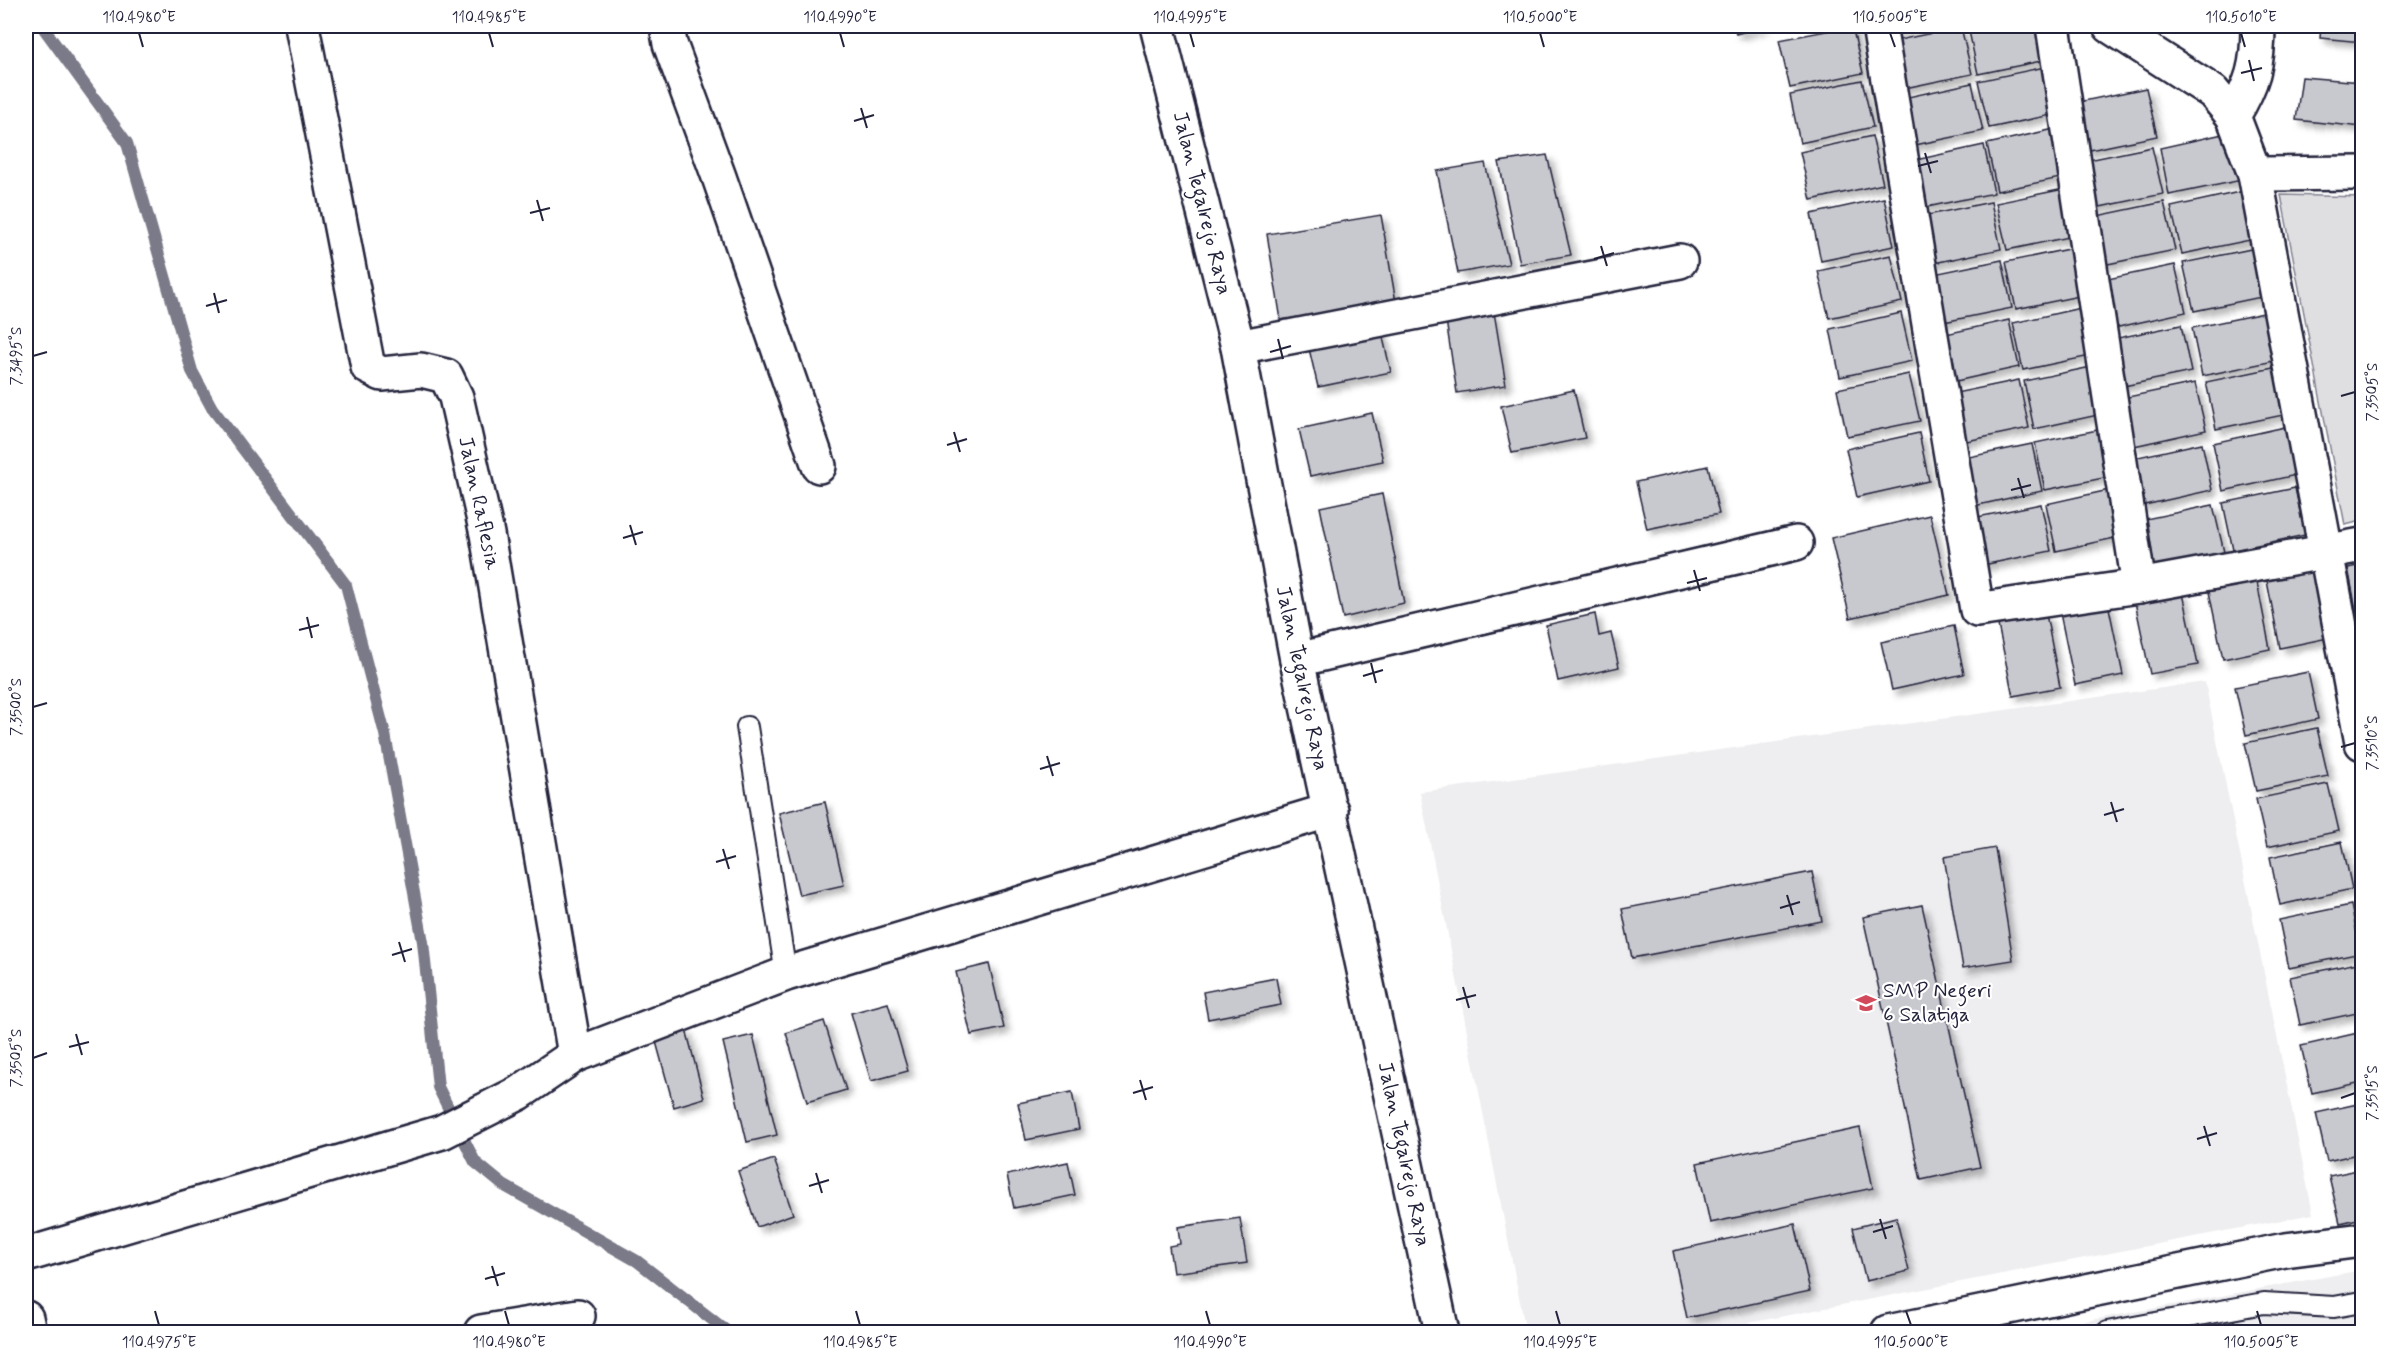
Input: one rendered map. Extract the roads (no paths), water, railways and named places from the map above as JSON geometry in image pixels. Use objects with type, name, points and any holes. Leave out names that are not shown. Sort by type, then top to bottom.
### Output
[{"type":"street","name":"Jalan Raflesia","points":[[302,26],[368,367],[382,374],[421,370],[446,376],[456,397],[487,534],[575,1054]]},
{"type":"street","points":[[667,26],[669,44],[719,177],[819,466]]},
{"type":"street","name":"Jalan Tegalrejo Raya","points":[[1157,26],[1238,347],[1297,660],[1442,1332]]},
{"type":"street","points":[[1879,26],[1977,610],[2139,586],[2362,545]]},
{"type":"street","points":[[2053,26],[2139,586]]},
{"type":"street","points":[[2110,26],[2213,92],[2233,116],[2254,174],[2362,743]]},
{"type":"street","points":[[2233,116],[2252,85],[2258,48],[2258,26]]},
{"type":"street","points":[[2254,174],[2362,173]]},
{"type":"street","points":[[1238,347],[1680,261]]},
{"type":"street","points":[[1297,660],[1796,543]]},
{"type":"street","points":[[26,1255],[442,1132],[474,1118],[519,1093],[575,1054],[786,974],[1331,810]]},
{"type":"street","points":[[1888,1332],[2285,1250],[2362,1240]]},
{"type":"street","points":[[481,1332],[578,1316]]},
{"type":"street","points":[[26,1318],[29,1332]]},
{"type":"lane","points":[[747,727],[786,974]]},
{"type":"lane","points":[[2107,1332],[2264,1304],[2334,1306],[2362,1302]]},
{"type":"waterway","points":[[42,26],[127,143],[192,371],[212,408],[346,585],[385,734],[423,942],[438,1087],[475,1162],[503,1185],[637,1261],[728,1332]]},
{"type":"place","name":"SMP Negeri 6 Salatiga","points":[[1866,1003]]}]
